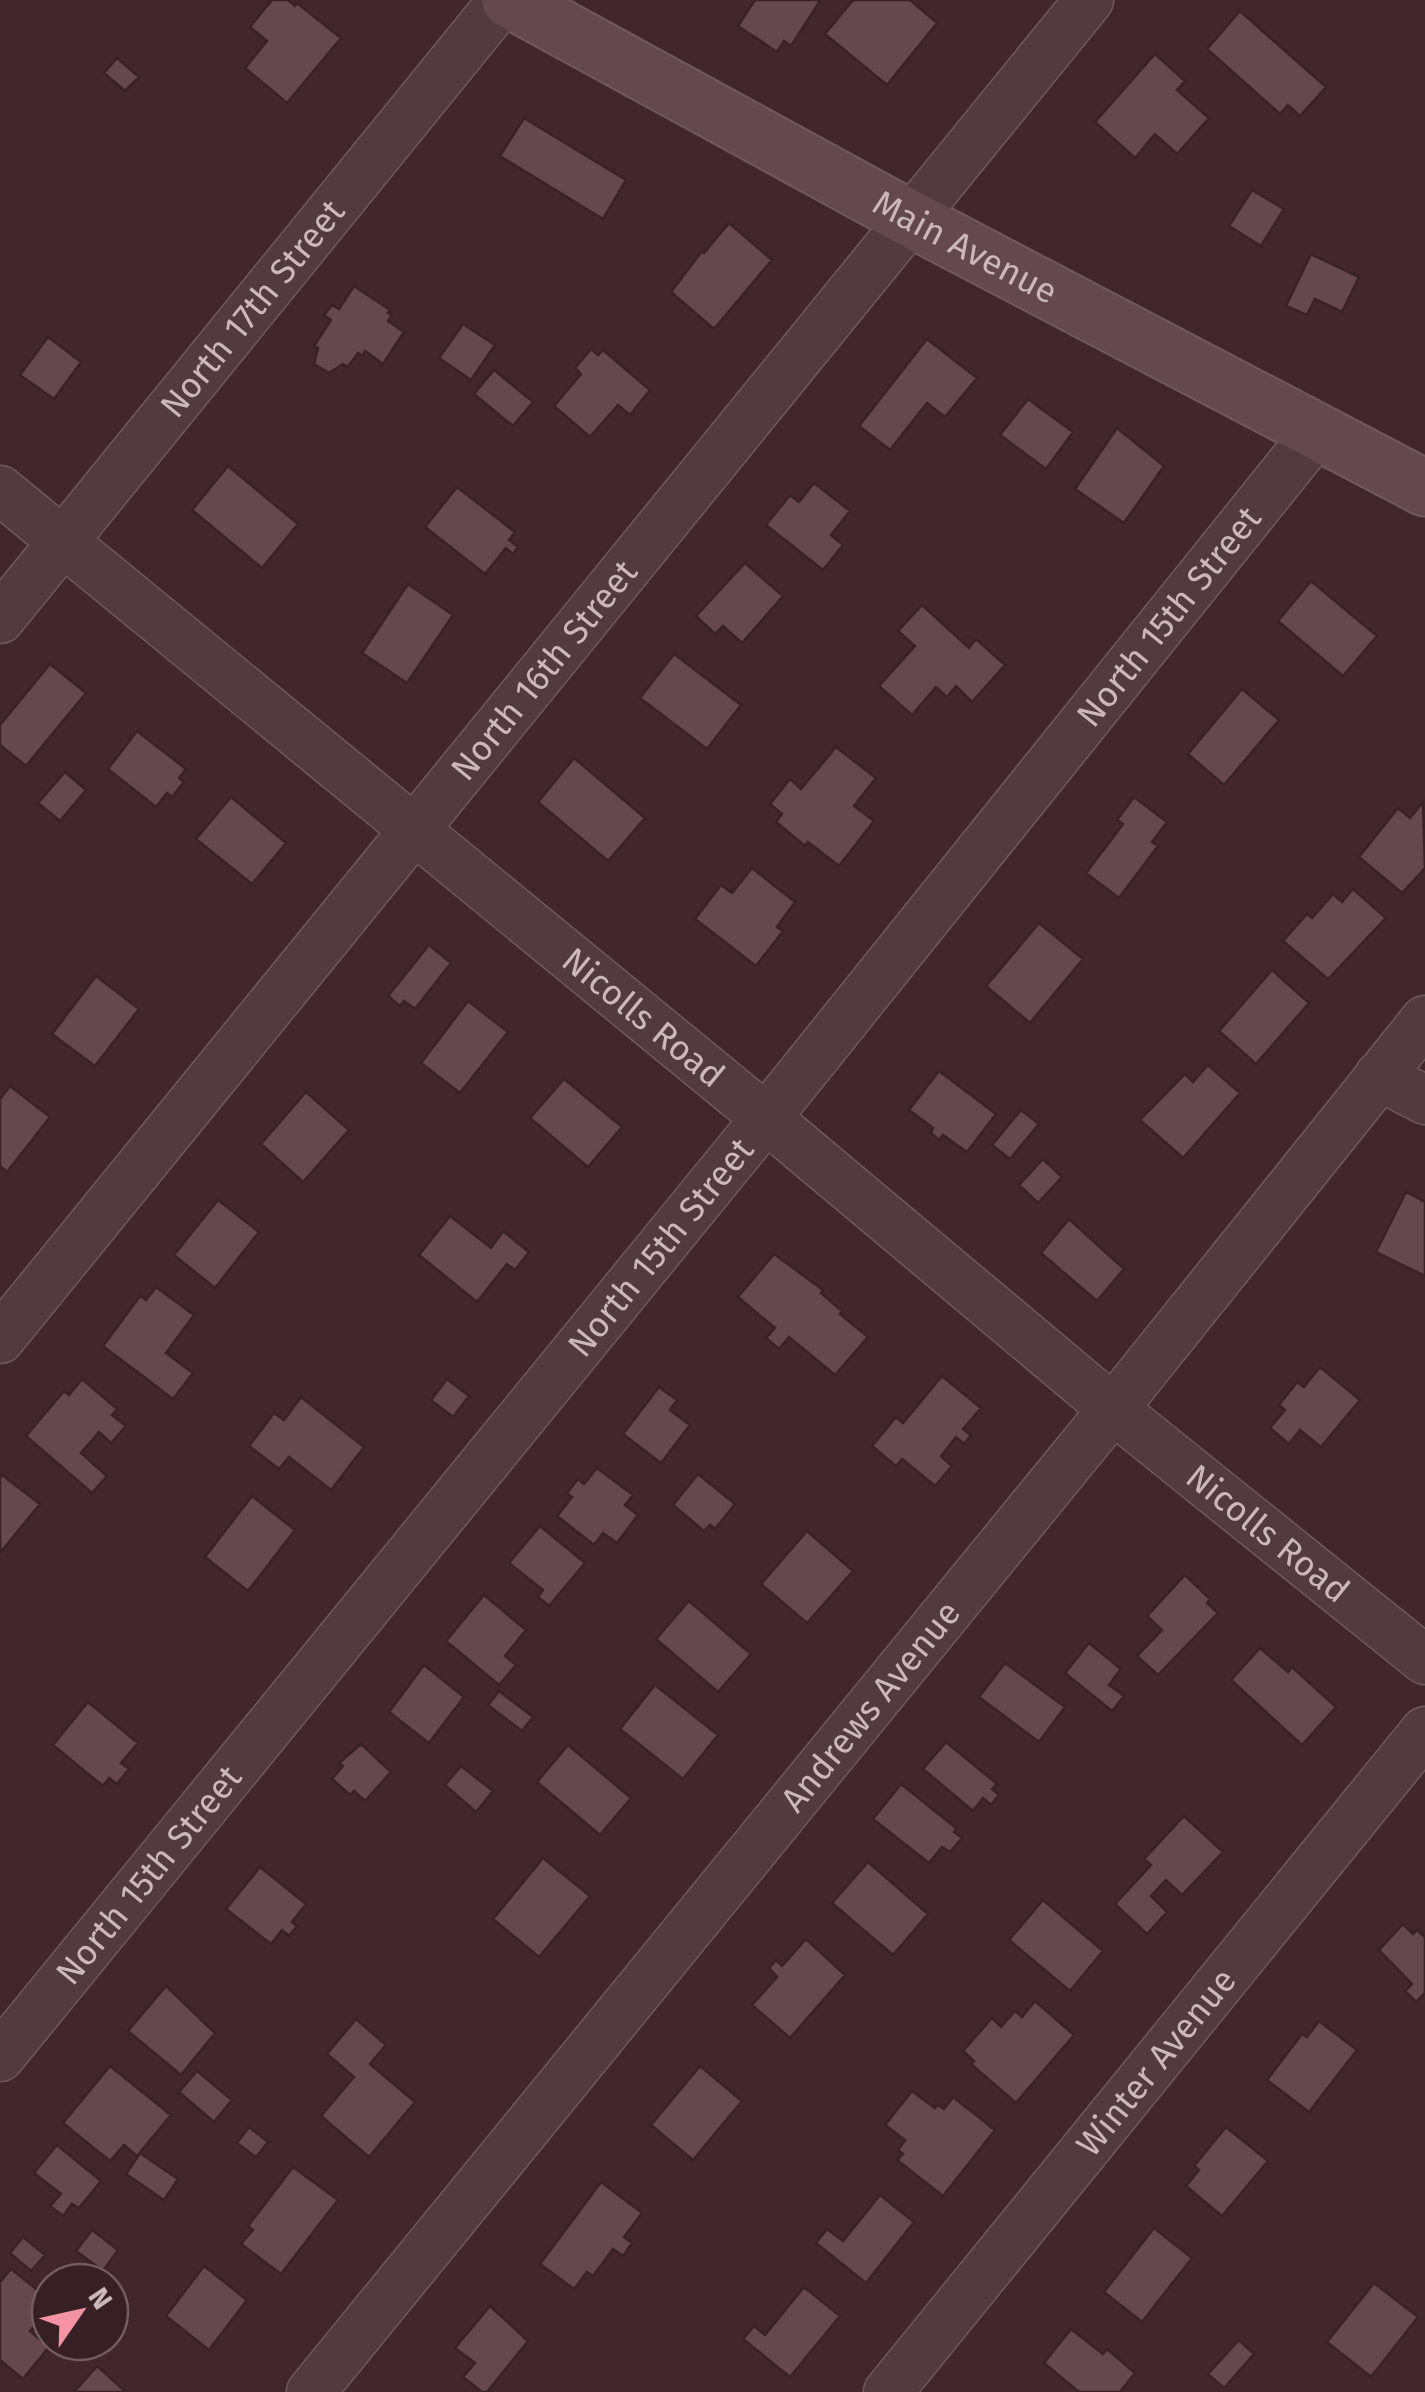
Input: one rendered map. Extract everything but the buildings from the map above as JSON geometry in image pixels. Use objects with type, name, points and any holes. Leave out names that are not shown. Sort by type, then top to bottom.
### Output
[{"type":"street","name":"Main Avenue","points":[[507,0],[1425,488]]},
{"type":"street","name":"North 17th Street","points":[[0,619],[507,0]]},
{"type":"street","name":"North 16th Street","points":[[0,1339],[1089,0]]},
{"type":"street","name":"North 15th Street","points":[[0,2056],[766,1118],[1317,432]]},
{"type":"street","name":"Nicolls Road","points":[[0,490],[766,1118],[1114,1410],[1425,1660]]},
{"type":"street","name":"Andrews Avenue","points":[[312,2392],[1114,1410],[1425,1020]]},
{"type":"street","points":[[1379,1076],[1425,1100]]},
{"type":"street","name":"Winter Avenue","points":[[888,2392],[1425,1731]]}]
